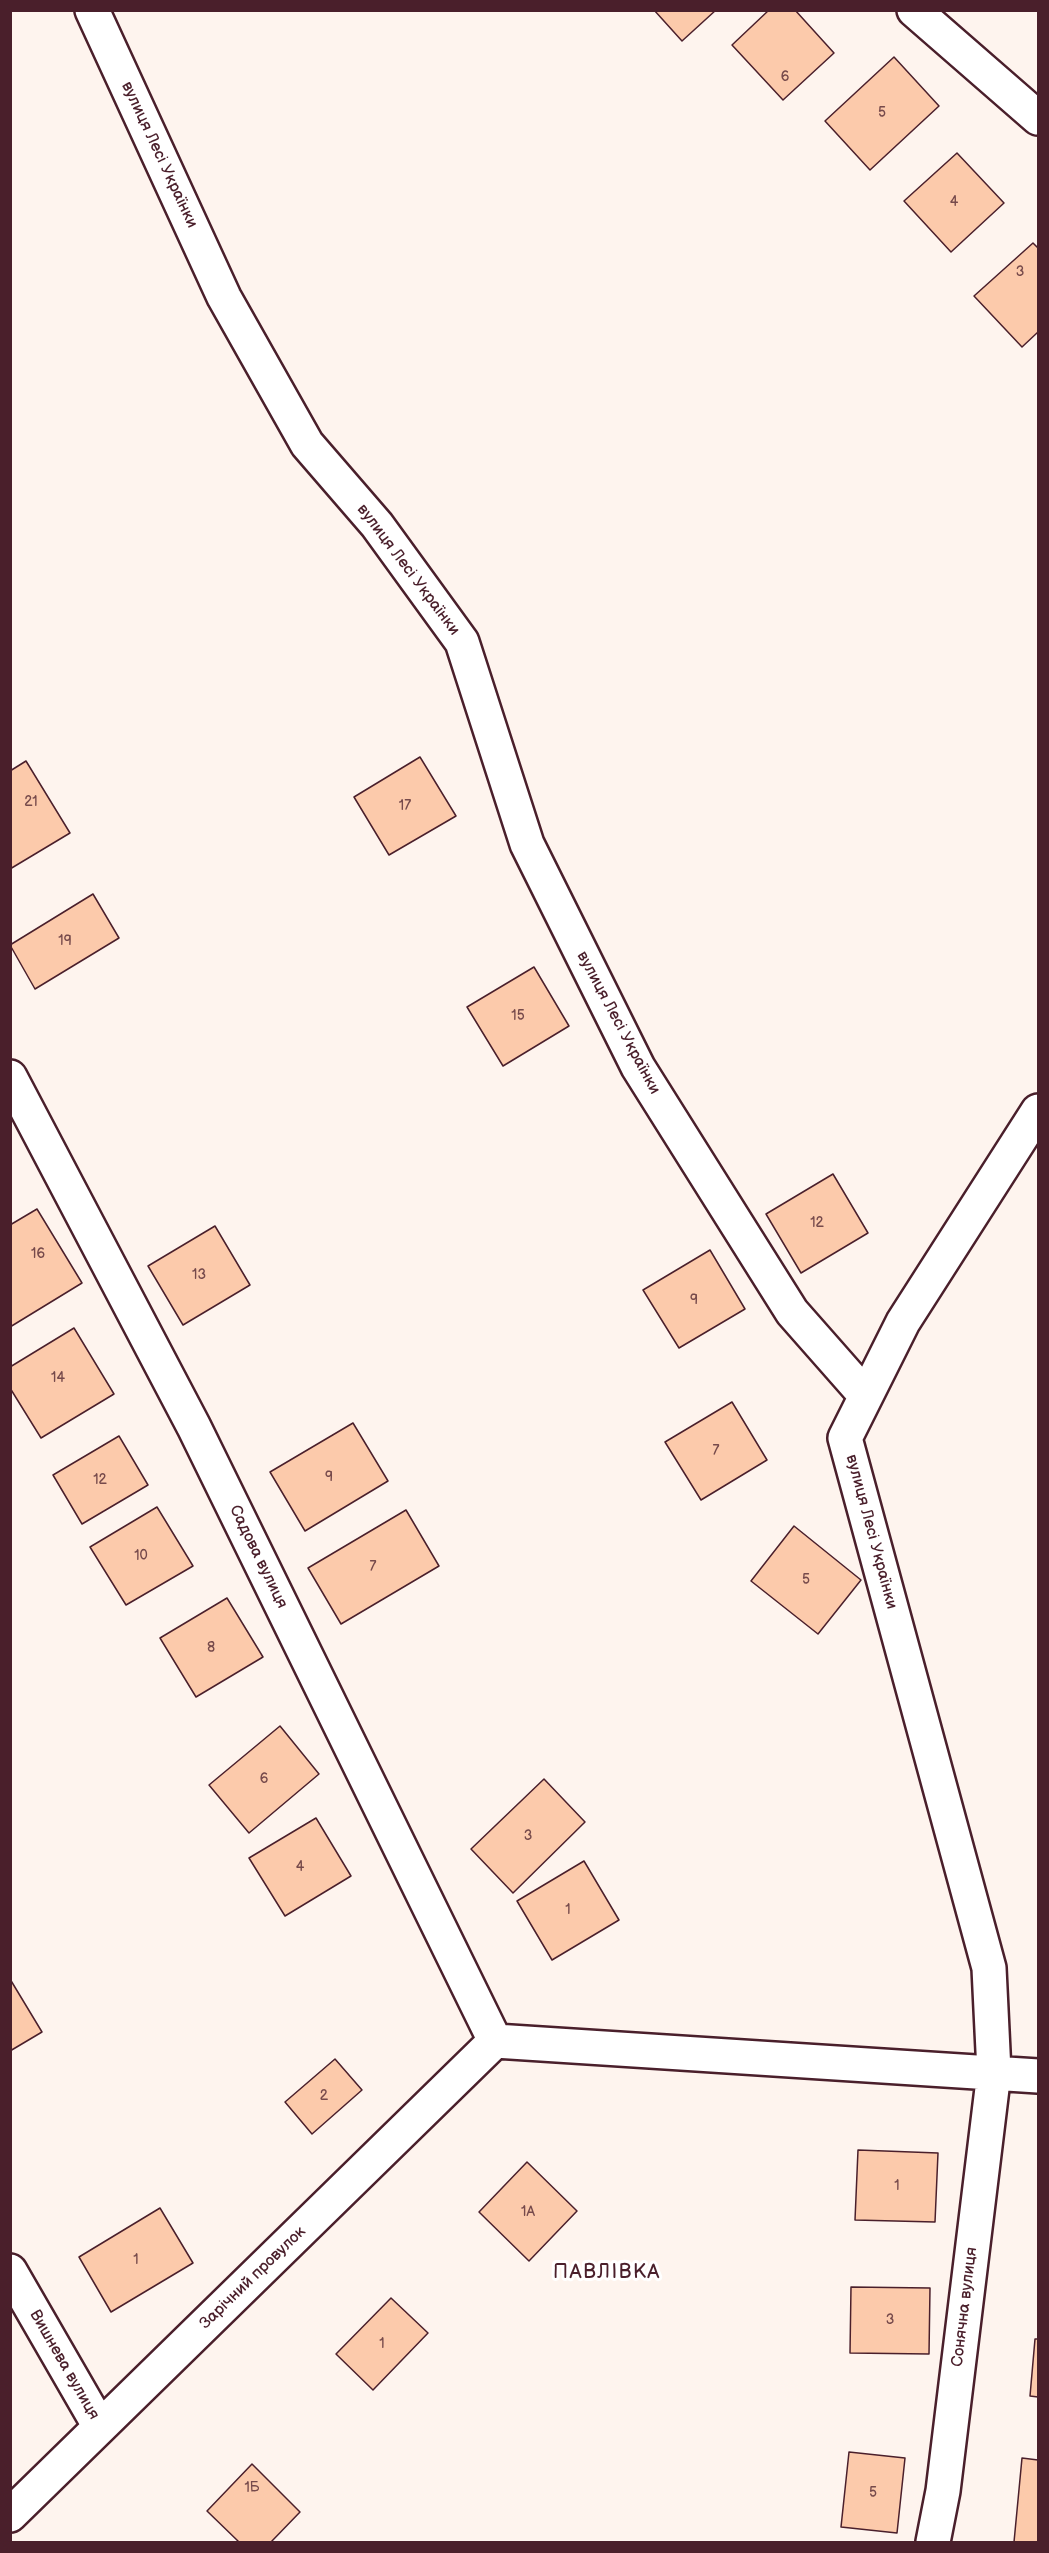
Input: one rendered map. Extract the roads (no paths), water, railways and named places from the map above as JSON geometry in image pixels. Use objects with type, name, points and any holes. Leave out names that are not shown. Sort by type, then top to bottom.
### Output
[{"type":"street","name":"вулиця Лесі Українки","points":[[92,10],[224,297],[307,444],[377,525],[462,642],[527,844],[638,1067],[792,1312],[866,1396],[845,1438],[989,1968],[994,2072]]},
{"type":"street","points":[[914,10],[1038,118]]},
{"type":"street","name":"Садова вулиця","points":[[10,1077],[194,1427],[495,2042]]},
{"type":"street","points":[[866,1396],[903,1322],[1038,1111]]},
{"type":"street","points":[[495,2042],[1038,2076]]},
{"type":"street","name":"Зарічний провулок","points":[[10,2515],[495,2042]]},
{"type":"street","name":"Сонячна вулиця","points":[[933,2542],[943,2491],[994,2072]]},
{"type":"street","name":"Вишнева вулиця","points":[[10,2271],[100,2427]]},
{"type":"district","name":"ПАВЛІВКА","points":[[607,2273]]}]
